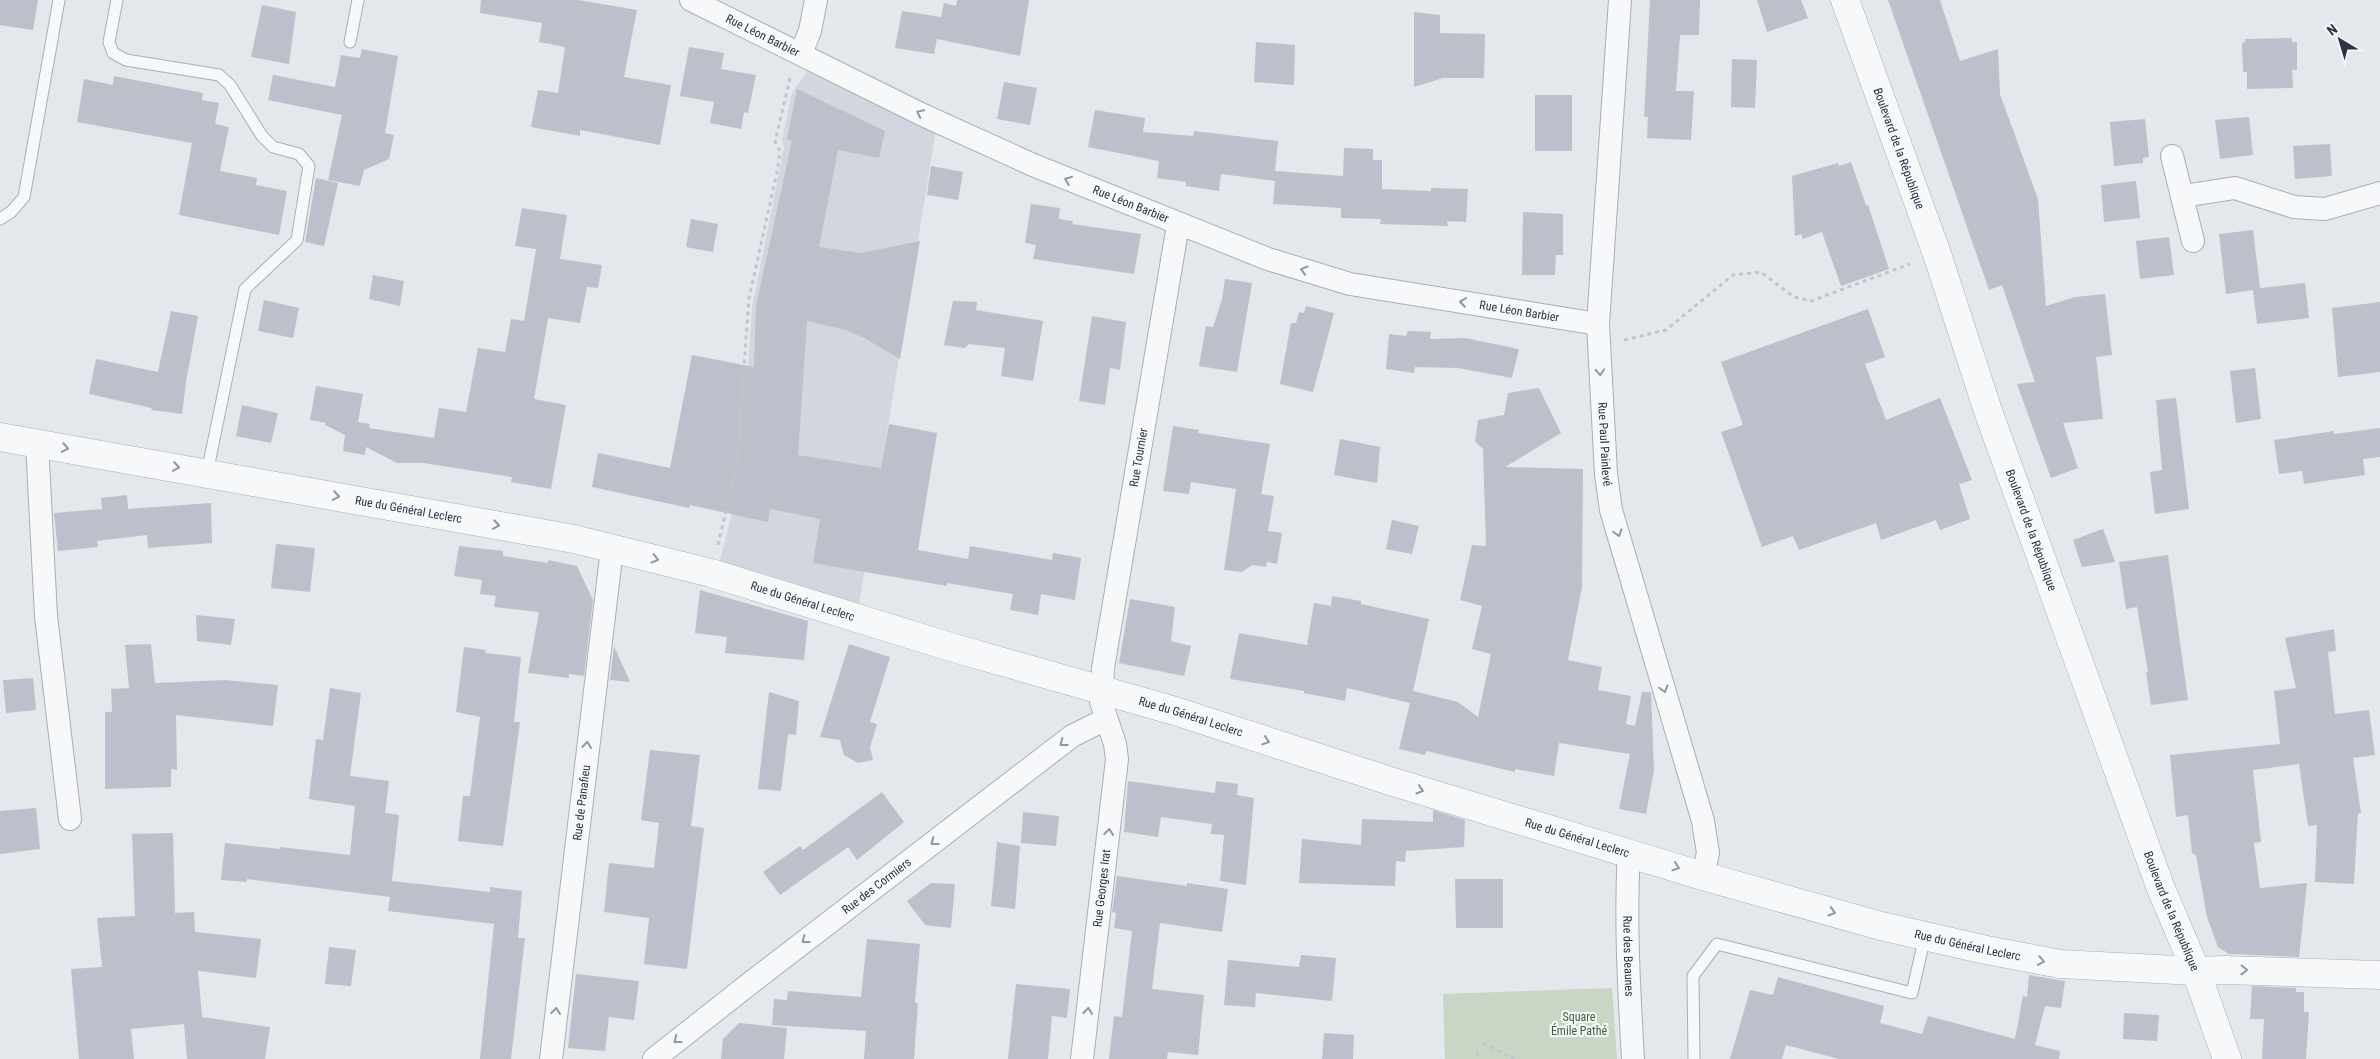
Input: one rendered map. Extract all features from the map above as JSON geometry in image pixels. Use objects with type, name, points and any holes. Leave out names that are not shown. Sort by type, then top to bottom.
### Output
[{"type":"street","name":"Rue Léon Barbier","points":[[691,0],[923,115],[1033,165],[1178,225],[1268,259],[1350,284],[1598,324]]},
{"type":"street","points":[[801,53],[810,30],[816,0]]},
{"type":"street","name":"Rue Paul Painlevé","points":[[1620,0],[1598,324],[1606,474],[1611,510],[1703,821],[1708,853],[1703,876]]},
{"type":"street","name":"Boulevard de la République","points":[[1845,0],[1936,254],[1988,411],[2167,904],[2196,971],[2227,1059]]},
{"type":"street","points":[[2172,156],[2193,241]]},
{"type":"street","points":[[2183,196],[2234,188],[2294,206],[2325,209],[2380,193]]},
{"type":"street","name":"Rue Tournier","points":[[1106,719],[1101,702],[1103,668],[1178,225]]},
{"type":"street","name":"Rue du Général Leclerc","points":[[0,437],[574,539],[710,573],[1102,691],[1175,711],[1390,781],[1703,876],[1881,926],[1925,936],[2060,964],[2196,971],[2226,970],[2380,975]]},
{"type":"street","points":[[37,443],[46,616],[70,819]]},
{"type":"street","name":"Rue de Panafieu","points":[[551,1059],[607,570],[612,548]]},
{"type":"street","name":"Rue des Cormiers","points":[[654,1059],[753,980],[1072,736],[1106,719]]},
{"type":"street","name":"Rue Georges Irat","points":[[1082,1059],[1117,759],[1115,744],[1106,719]]},
{"type":"street","name":"Rue des Beaunes","points":[[1629,852],[1627,887],[1628,973],[1633,1059]]},
{"type":"lane","points":[[0,218],[11,212],[24,197],[59,0]]},
{"type":"lane","points":[[117,0],[109,42],[113,53],[126,60],[219,76],[230,84],[262,136],[273,147],[299,154],[309,166],[297,240],[244,289],[207,473]]},
{"type":"lane","points":[[350,42],[358,0]]},
{"type":"lane","points":[[1694,1059],[1693,976],[1717,944],[1912,993],[1925,936]]},
{"type":"path","points":[[710,573],[737,463],[749,298],[777,172],[780,151],[775,142],[787,86],[801,53]]},
{"type":"path","points":[[1599,346],[1666,330],[1732,275],[1761,272],[1794,297],[1812,301],[1936,254]]},
{"type":"path","points":[[1483,1043],[1514,1059]]},
{"type":"path","points":[[1477,1052],[1479,1059]]},
{"type":"shaded area","points":[[809,69],[936,129],[859,605],[718,568],[732,513],[743,447],[752,308],[784,147],[782,140],[792,93]]},
{"type":"green space","name":"Square Émile Pathé","points":[[1612,988],[1617,1059],[1445,1059],[1443,994]]},
{"type":"building","points":[[0,0],[38,0],[33,30],[0,25]]},
{"type":"building","points":[[481,0],[579,0],[637,10],[624,77],[671,85],[660,145],[580,130],[580,136],[531,127],[538,90],[558,93],[565,47],[539,42],[542,23],[480,13]]},
{"type":"building","points":[[957,0],[1029,0],[1020,56],[937,39],[934,54],[895,48],[902,11],[941,17],[944,3],[956,6]]},
{"type":"building","points":[[1650,0],[1700,0],[1699,35],[1680,35],[1676,91],[1694,91],[1691,140],[1647,138],[1648,117],[1644,117]]},
{"type":"building","points":[[1757,0],[1801,0],[1808,18],[1767,32]]},
{"type":"building","points":[[1888,0],[1940,0],[1960,61],[1998,49],[2000,94],[2038,199],[2046,306],[2075,297],[2105,294],[2112,355],[2096,357],[2103,419],[2063,423],[2078,468],[2051,478],[2017,384],[2035,382],[2002,285],[1989,290]]},
{"type":"building","points":[[262,5],[296,12],[289,64],[251,57]]},
{"type":"building","points":[[1414,12],[1440,15],[1440,33],[1485,34],[1484,78],[1443,78],[1414,87]]},
{"type":"building","points":[[2292,38],[2292,42],[2297,42],[2297,70],[2292,70],[2293,88],[2247,89],[2247,72],[2243,72],[2242,43],[2245,42],[2245,39]]},
{"type":"building","points":[[1256,42],[1295,45],[1294,85],[1254,82]]},
{"type":"building","points":[[689,47],[724,53],[721,69],[756,75],[748,113],[744,112],[741,129],[710,123],[714,102],[680,96]]},
{"type":"building","points":[[362,49],[398,56],[385,133],[394,135],[389,159],[364,170],[360,186],[328,180],[342,115],[268,100],[273,75],[335,87],[341,55],[360,58]]},
{"type":"building","points":[[1732,59],[1757,60],[1755,108],[1731,107]]},
{"type":"building","points":[[114,76],[203,93],[202,100],[219,103],[215,124],[229,127],[220,171],[257,178],[256,185],[287,191],[279,235],[179,215],[192,143],[77,122],[84,79],[113,85]]},
{"type":"building","points":[[1004,82],[1037,88],[1030,125],[997,119]]},
{"type":"building","points":[[797,89],[885,131],[879,158],[838,150],[819,247],[861,253],[920,241],[900,359],[866,339],[846,330],[807,321],[798,455],[881,468],[889,424],[937,433],[918,550],[968,559],[970,546],[1052,560],[1053,553],[1081,558],[1075,600],[1041,594],[1038,615],[1010,610],[1013,594],[947,583],[947,586],[813,563],[820,519],[770,509],[768,522],[690,505],[689,508],[592,487],[598,453],[670,468],[692,355],[754,367],[756,306],[792,141],[787,139]]},
{"type":"building","points":[[1535,95],[1572,95],[1572,151],[1535,151]]},
{"type":"building","points":[[1095,110],[1145,118],[1143,132],[1193,136],[1194,131],[1278,141],[1275,171],[1343,176],[1344,148],[1373,149],[1373,160],[1382,160],[1382,189],[1431,191],[1431,188],[1468,189],[1466,222],[1447,221],[1448,226],[1380,224],[1381,219],[1341,218],[1341,208],[1273,204],[1275,181],[1221,174],[1219,191],[1186,186],[1186,182],[1157,178],[1159,161],[1088,147]]},
{"type":"building","points":[[2249,117],[2253,155],[2220,159],[2215,120]]},
{"type":"building","points":[[2145,119],[2149,157],[2143,158],[2143,163],[2114,166],[2110,122]]},
{"type":"building","points":[[2330,144],[2332,176],[2295,179],[2293,146]]},
{"type":"building","points":[[1851,162],[1866,205],[1868,205],[1889,269],[1841,286],[1822,232],[1803,239],[1801,234],[1795,236],[1792,176],[1838,163],[1839,166]]},
{"type":"building","points":[[931,166],[963,172],[958,200],[927,195]]},
{"type":"building","points":[[316,178],[338,183],[324,246],[305,242]]},
{"type":"building","points":[[2136,181],[2140,218],[2104,222],[2101,185]]},
{"type":"building","points":[[1031,204],[1060,208],[1059,219],[1073,221],[1072,224],[1141,234],[1134,274],[1033,259],[1036,245],[1025,243]]},
{"type":"building","points":[[522,208],[567,215],[560,259],[602,265],[598,288],[587,287],[580,323],[548,318],[534,399],[566,405],[551,489],[511,482],[512,477],[424,463],[397,463],[366,447],[365,455],[343,451],[345,435],[325,425],[326,423],[310,420],[316,386],[363,394],[358,422],[370,424],[369,428],[434,438],[439,408],[466,412],[478,348],[505,352],[511,319],[524,321],[536,249],[515,246]]},
{"type":"building","points":[[1523,212],[1563,214],[1563,255],[1556,255],[1555,275],[1522,275]]},
{"type":"building","points":[[691,219],[718,224],[713,252],[686,247]]},
{"type":"building","points":[[2253,230],[2260,288],[2305,283],[2309,318],[2257,324],[2253,290],[2226,294],[2219,234]]},
{"type":"building","points":[[2169,237],[2174,275],[2140,279],[2136,241]]},
{"type":"building","points":[[373,275],[404,281],[400,306],[369,299]]},
{"type":"building","points":[[1225,279],[1252,283],[1237,372],[1199,366],[1206,326],[1213,327],[1222,299]]},
{"type":"building","points":[[264,300],[299,308],[293,338],[258,331]]},
{"type":"building","points":[[953,301],[977,302],[976,310],[1043,321],[1033,381],[1001,376],[1005,348],[969,344],[964,348],[944,345]]},
{"type":"building","points":[[2380,302],[2380,372],[2338,377],[2332,308]]},
{"type":"building","points":[[1306,306],[1334,313],[1313,392],[1280,384],[1291,323],[1296,323],[1299,312],[1304,313]]},
{"type":"building","points":[[1868,309],[1885,357],[1865,364],[1886,420],[1940,398],[1972,480],[1959,484],[1970,519],[1940,530],[1936,520],[1881,540],[1876,523],[1799,550],[1793,536],[1762,547],[1721,432],[1743,425],[1721,362]]},
{"type":"building","points":[[171,311],[198,316],[182,414],[151,410],[152,408],[89,394],[96,359],[158,372]]},
{"type":"building","points":[[1092,316],[1126,322],[1120,370],[1110,368],[1105,405],[1079,401]]},
{"type":"building","points":[[1408,331],[1431,332],[1430,339],[1465,338],[1519,349],[1512,378],[1458,368],[1415,367],[1414,373],[1386,369],[1389,334],[1406,336]]},
{"type":"building","points":[[2255,368],[2261,419],[2236,423],[2230,371]]},
{"type":"building","points":[[1539,388],[1561,433],[1505,467],[1583,469],[1582,587],[1568,660],[1602,667],[1598,690],[1631,696],[1626,724],[1635,726],[1642,692],[1651,692],[1654,770],[1646,814],[1619,809],[1630,754],[1559,743],[1554,776],[1515,769],[1515,772],[1426,751],[1425,755],[1399,749],[1410,703],[1347,688],[1345,701],[1304,693],[1304,691],[1230,679],[1239,633],[1307,645],[1314,603],[1331,606],[1332,596],[1361,601],[1361,604],[1429,619],[1413,691],[1458,702],[1478,717],[1491,654],[1472,649],[1482,606],[1460,600],[1472,545],[1486,546],[1483,449],[1475,441],[1478,420],[1504,415],[1508,393]]},
{"type":"building","points":[[2176,398],[2189,509],[2155,514],[2150,472],[2162,470],[2156,400]]},
{"type":"building","points":[[242,405],[278,413],[271,443],[236,436]]},
{"type":"building","points":[[1173,426],[1199,430],[1198,433],[1270,444],[1261,494],[1274,496],[1268,531],[1282,533],[1277,564],[1267,562],[1266,567],[1252,565],[1242,572],[1224,570],[1236,489],[1191,482],[1189,494],[1163,491]]},
{"type":"building","points":[[2380,428],[2380,457],[2363,459],[2365,475],[2304,484],[2302,471],[2279,474],[2274,440],[2334,431],[2334,434]]},
{"type":"building","points":[[1340,439],[1380,447],[1377,483],[1334,475]]},
{"type":"building","points":[[127,495],[128,509],[211,503],[212,543],[148,548],[147,535],[97,541],[98,547],[58,551],[54,513],[102,509],[101,498]]},
{"type":"building","points":[[1392,520],[1419,526],[1412,554],[1386,549]]},
{"type":"building","points":[[2103,529],[2115,562],[2082,567],[2073,540]]},
{"type":"building","points":[[276,544],[315,548],[310,592],[271,588]]},
{"type":"building","points":[[459,546],[503,551],[503,556],[548,563],[548,560],[577,566],[593,600],[584,676],[569,674],[569,678],[528,673],[539,612],[494,607],[496,596],[480,594],[482,580],[454,576]]},
{"type":"building","points":[[2168,555],[2188,700],[2151,705],[2146,672],[2148,672],[2137,607],[2126,609],[2119,562]]},
{"type":"building","points":[[700,590],[808,621],[804,660],[725,653],[727,637],[695,633]]},
{"type":"building","points":[[1130,599],[1175,607],[1171,641],[1191,646],[1184,676],[1119,663]]},
{"type":"building","points":[[196,615],[235,619],[231,645],[197,641]]},
{"type":"building","points":[[2334,629],[2336,651],[2328,652],[2335,714],[2369,710],[2375,755],[2353,758],[2361,813],[2358,813],[2354,884],[2315,882],[2317,825],[2308,826],[2299,764],[2253,770],[2261,842],[2254,843],[2260,888],[2307,883],[2299,957],[2229,954],[2218,947],[2207,917],[2196,855],[2192,853],[2188,815],[2176,817],[2170,755],[2280,744],[2274,691],[2296,688],[2285,638]]},
{"type":"building","points":[[151,644],[155,683],[225,680],[278,685],[273,726],[176,715],[177,770],[171,769],[171,787],[105,789],[105,712],[112,712],[111,689],[129,688],[125,645]]},
{"type":"building","points":[[849,644],[890,657],[870,722],[877,724],[870,747],[873,760],[858,763],[844,755],[840,740],[820,737]]},
{"type":"building","points":[[614,646],[630,682],[610,680]]},
{"type":"building","points":[[464,647],[486,650],[485,653],[521,657],[514,722],[520,722],[503,846],[458,841],[463,796],[470,796],[480,717],[456,712]]},
{"type":"building","points":[[33,678],[36,710],[6,713],[3,680]]},
{"type":"building","points":[[330,688],[361,693],[350,776],[389,781],[385,813],[399,815],[392,881],[490,892],[490,887],[522,891],[518,938],[525,938],[511,1059],[480,1059],[494,924],[388,911],[390,897],[247,879],[247,882],[221,880],[225,843],[350,855],[355,806],[309,799],[316,739],[323,740]]},
{"type":"building","points":[[769,692],[799,701],[796,735],[788,734],[781,791],[758,789]]},
{"type":"building","points":[[650,750],[700,755],[691,826],[704,828],[687,969],[644,964],[649,918],[604,912],[609,863],[654,868],[659,823],[641,820]]},
{"type":"building","points":[[1128,781],[1215,793],[1216,781],[1238,784],[1237,795],[1254,798],[1246,885],[1220,881],[1224,835],[1211,834],[1212,824],[1161,817],[1158,837],[1124,832]]},
{"type":"building","points":[[882,792],[904,822],[857,860],[848,847],[780,895],[763,872],[800,846],[803,850]]},
{"type":"building","points":[[36,808],[40,849],[0,854],[0,811]]},
{"type":"building","points":[[1433,810],[1465,820],[1464,847],[1406,851],[1405,862],[1396,861],[1395,886],[1299,883],[1302,839],[1361,845],[1362,819],[1433,822]]},
{"type":"building","points":[[1023,812],[1059,816],[1056,846],[1021,843]]},
{"type":"building","points":[[173,833],[175,913],[194,912],[195,932],[261,939],[256,978],[198,971],[202,1017],[270,1027],[265,1059],[187,1059],[184,1024],[131,1029],[134,1059],[79,1059],[71,969],[102,967],[97,918],[135,916],[132,834]]},
{"type":"building","points":[[997,842],[1020,846],[1015,909],[991,906]]},
{"type":"building","points":[[1117,876],[1187,886],[1187,883],[1228,889],[1222,932],[1160,923],[1152,989],[1204,995],[1198,1055],[1168,1052],[1167,1059],[1109,1059],[1114,1016],[1122,1017],[1132,931],[1114,928],[1116,913],[1112,912]]},
{"type":"building","points":[[1455,879],[1503,879],[1503,928],[1456,928]]},
{"type":"building","points":[[931,883],[955,884],[951,928],[925,925],[907,901]]},
{"type":"building","points":[[867,939],[920,944],[915,1003],[918,1003],[914,1059],[864,1059],[866,1031],[772,1025],[774,999],[787,1000],[788,991],[861,997]]},
{"type":"building","points":[[329,947],[356,950],[351,986],[325,984]]},
{"type":"building","points":[[1301,955],[1336,958],[1332,1001],[1256,993],[1255,1007],[1224,1005],[1228,960],[1299,967]]},
{"type":"building","points":[[576,974],[639,981],[634,1020],[609,1017],[605,1051],[568,1048]]},
{"type":"building","points":[[2029,975],[2065,981],[2061,1008],[2045,1006],[2035,1045],[2060,1051],[2059,1059],[1839,1059],[1786,1045],[1782,1059],[1730,1059],[1750,990],[1773,995],[1778,977],[1884,1006],[1880,1023],[1922,1034],[1928,1016],[2015,1039],[2023,996],[2027,997]]},
{"type":"building","points":[[1016,984],[1070,989],[1067,1018],[1052,1016],[1048,1059],[1008,1059]]},
{"type":"building","points":[[2252,986],[2296,988],[2296,992],[2304,992],[2304,1012],[2309,1012],[2306,1059],[2262,1059],[2264,1019],[2250,1019]]},
{"type":"building","points":[[2124,1013],[2159,1015],[2157,1041],[2123,1039]]},
{"type":"building","points":[[739,1023],[787,1028],[784,1059],[721,1059],[723,1039]]},
{"type":"building","points":[[1324,1033],[1354,1035],[1353,1059],[1322,1059]]}]
